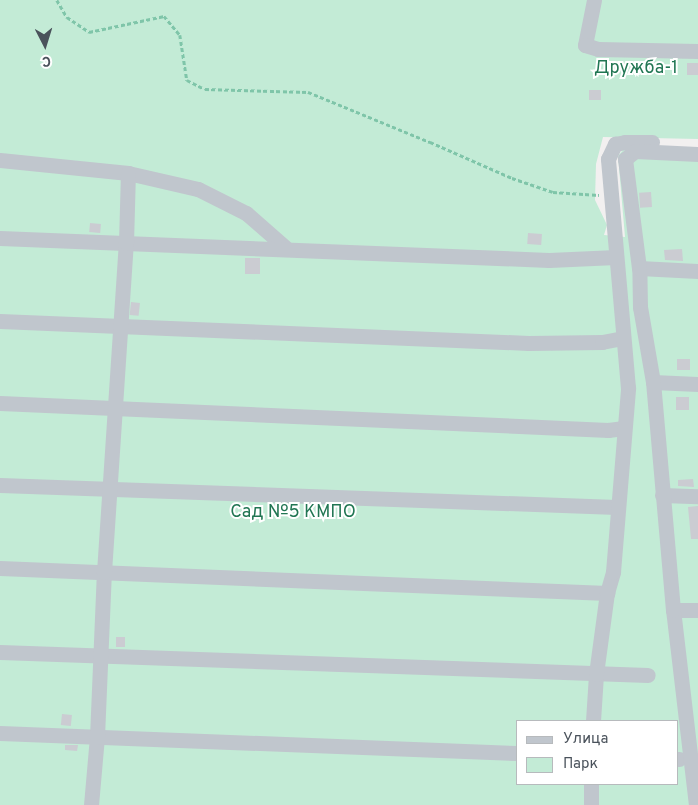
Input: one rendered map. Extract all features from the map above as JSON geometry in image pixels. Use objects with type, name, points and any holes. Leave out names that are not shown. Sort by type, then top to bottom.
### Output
[{"type":"street","points":[[594,0],[585,45],[598,49],[698,51]]},
{"type":"street","points":[[593,720],[596,674],[607,593],[613,572],[628,388],[608,159],[615,144],[625,142],[698,144]]},
{"type":"street","points":[[696,805],[692,724],[673,610],[653,382],[640,306],[639,268],[625,160],[635,151],[698,154]]},
{"type":"street","points":[[0,160],[128,173],[198,189],[246,213],[286,248]]},
{"type":"street","points":[[91,805],[97,737],[104,572],[126,243],[128,173]]},
{"type":"street","points":[[0,238],[549,260],[616,257]]},
{"type":"street","points":[[639,268],[698,271]]},
{"type":"street","points":[[0,321],[528,343],[602,342],[623,338]]},
{"type":"street","points":[[653,382],[698,384]]},
{"type":"street","points":[[0,404],[598,430],[624,428]]},
{"type":"street","points":[[0,485],[617,507]]},
{"type":"street","points":[[662,495],[698,496]]},
{"type":"street","points":[[0,568],[607,593]]},
{"type":"street","points":[[673,610],[698,610]]},
{"type":"street","points":[[0,652],[648,675]]},
{"type":"street","points":[[0,733],[516,753]]},
{"type":"street","points":[[591,785],[591,805]]},
{"type":"path","points":[[57,0],[67,17],[89,32],[164,16],[180,35],[187,80],[205,89],[308,92],[512,178],[553,192],[611,195]]},
{"type":"green space","name":"Сад №5 КМПО","points":[[0,0],[698,0],[698,139],[603,137],[596,164],[595,200],[607,225],[604,235],[625,237],[618,156],[625,147],[698,149],[698,805],[0,805]]},
{"type":"building","points":[[687,63],[698,63],[698,75],[687,75]]},
{"type":"building","points":[[589,90],[601,90],[601,100],[589,100]]},
{"type":"building","points":[[651,192],[652,207],[640,208],[639,193]]},
{"type":"building","points":[[90,223],[101,224],[100,233],[89,232]]},
{"type":"building","points":[[528,233],[542,234],[541,245],[527,244]]},
{"type":"building","points":[[682,249],[683,261],[665,260],[664,250]]},
{"type":"building","points":[[245,258],[260,258],[260,274],[245,274]]},
{"type":"building","points":[[131,302],[140,303],[139,316],[130,315]]},
{"type":"building","points":[[677,359],[690,359],[690,370],[677,370]]},
{"type":"building","points":[[676,397],[689,397],[689,410],[676,410]]},
{"type":"building","points":[[693,479],[694,487],[678,486],[678,480]]},
{"type":"building","points":[[698,506],[698,539],[691,539],[688,507]]},
{"type":"building","points":[[116,637],[125,637],[125,647],[116,647]]},
{"type":"building","points":[[62,714],[72,715],[71,726],[61,725]]},
{"type":"building","points":[[65,745],[78,745],[77,751],[65,750]]},
{"type":"park label","name":"Дружба-1","points":[[636,69]]}]
